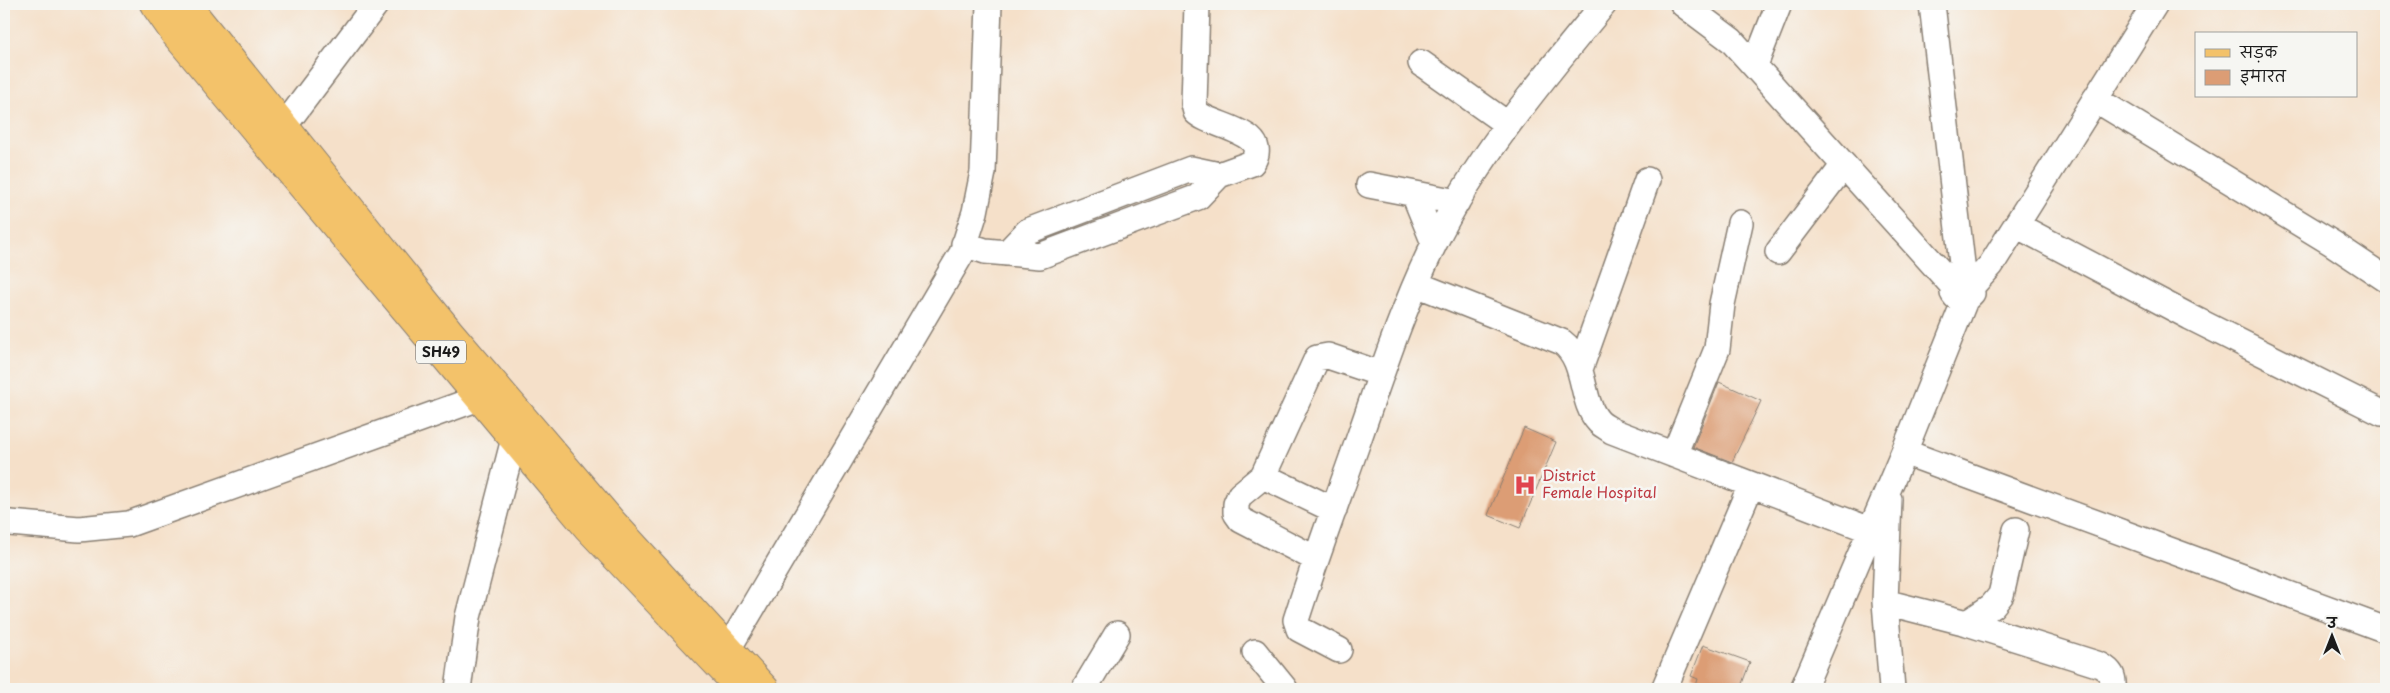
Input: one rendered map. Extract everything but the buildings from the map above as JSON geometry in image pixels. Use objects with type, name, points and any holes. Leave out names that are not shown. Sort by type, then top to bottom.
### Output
[{"type":"main road","name":"SH49","points":[[154,4],[175,34],[276,136],[455,339],[614,524],[765,689]]},
{"type":"main road","name":"SH49","points":[[186,4],[276,136],[479,398],[587,527],[741,689]]},
{"type":"street","points":[[276,136],[376,4]]},
{"type":"street","points":[[728,649],[962,253],[975,212],[983,172],[989,4]]},
{"type":"street","points":[[964,244],[985,251],[1040,256],[1198,198],[1219,176],[1252,163],[1256,151],[1254,143],[1246,134],[1209,122],[1196,112],[1194,104],[1197,4]]},
{"type":"street","points":[[1339,650],[1299,630],[1296,620],[1381,374],[1416,284],[1434,243],[1457,202],[1507,124],[1604,4]]},
{"type":"street","points":[[1683,4],[1731,40],[1844,165],[1963,289]]},
{"type":"street","points":[[1755,65],[1779,4]]},
{"type":"street","points":[[1803,689],[1904,452],[1963,289],[1932,4]]},
{"type":"street","points":[[1963,289],[1991,265],[2155,4]]},
{"type":"street","points":[[1421,63],[1507,124]]},
{"type":"street","points":[[2095,99],[2332,243],[2386,279]]},
{"type":"street","points":[[1778,252],[1844,165]]},
{"type":"street","points":[[1580,369],[1647,180]]},
{"type":"street","points":[[1369,185],[1457,202]]},
{"type":"street","points":[[1414,194],[1434,243]]},
{"type":"street","points":[[1674,455],[1717,349],[1722,304],[1740,223]]},
{"type":"street","points":[[2016,225],[2190,317],[2382,413]]},
{"type":"street","points":[[1416,284],[1562,342],[1570,348],[1580,369],[1592,412],[1600,422],[1612,431],[1870,530]]},
{"type":"street","points":[[1316,558],[1241,520],[1236,514],[1236,504],[1240,495],[1263,476],[1317,358],[1328,356],[1381,374]]},
{"type":"street","points":[[10,523],[79,529],[128,524],[479,398]]},
{"type":"street","points":[[458,689],[468,617],[514,440]]},
{"type":"street","points":[[1904,452],[2386,630]]},
{"type":"street","points":[[1263,476],[1334,510]]},
{"type":"street","points":[[1664,689],[1751,484]]},
{"type":"street","points":[[1889,486],[1885,602],[1892,689]]},
{"type":"street","points":[[1966,623],[1992,606],[2000,595],[2016,530]]},
{"type":"street","points":[[1885,602],[1966,623],[2100,665],[2109,670],[2114,679],[2113,689]]},
{"type":"street","points":[[1084,689],[1117,634]]},
{"type":"street","points":[[1255,652],[1285,689]]},
{"type":"place","name":"District Female Hospital","points":[[1525,485]]}]
